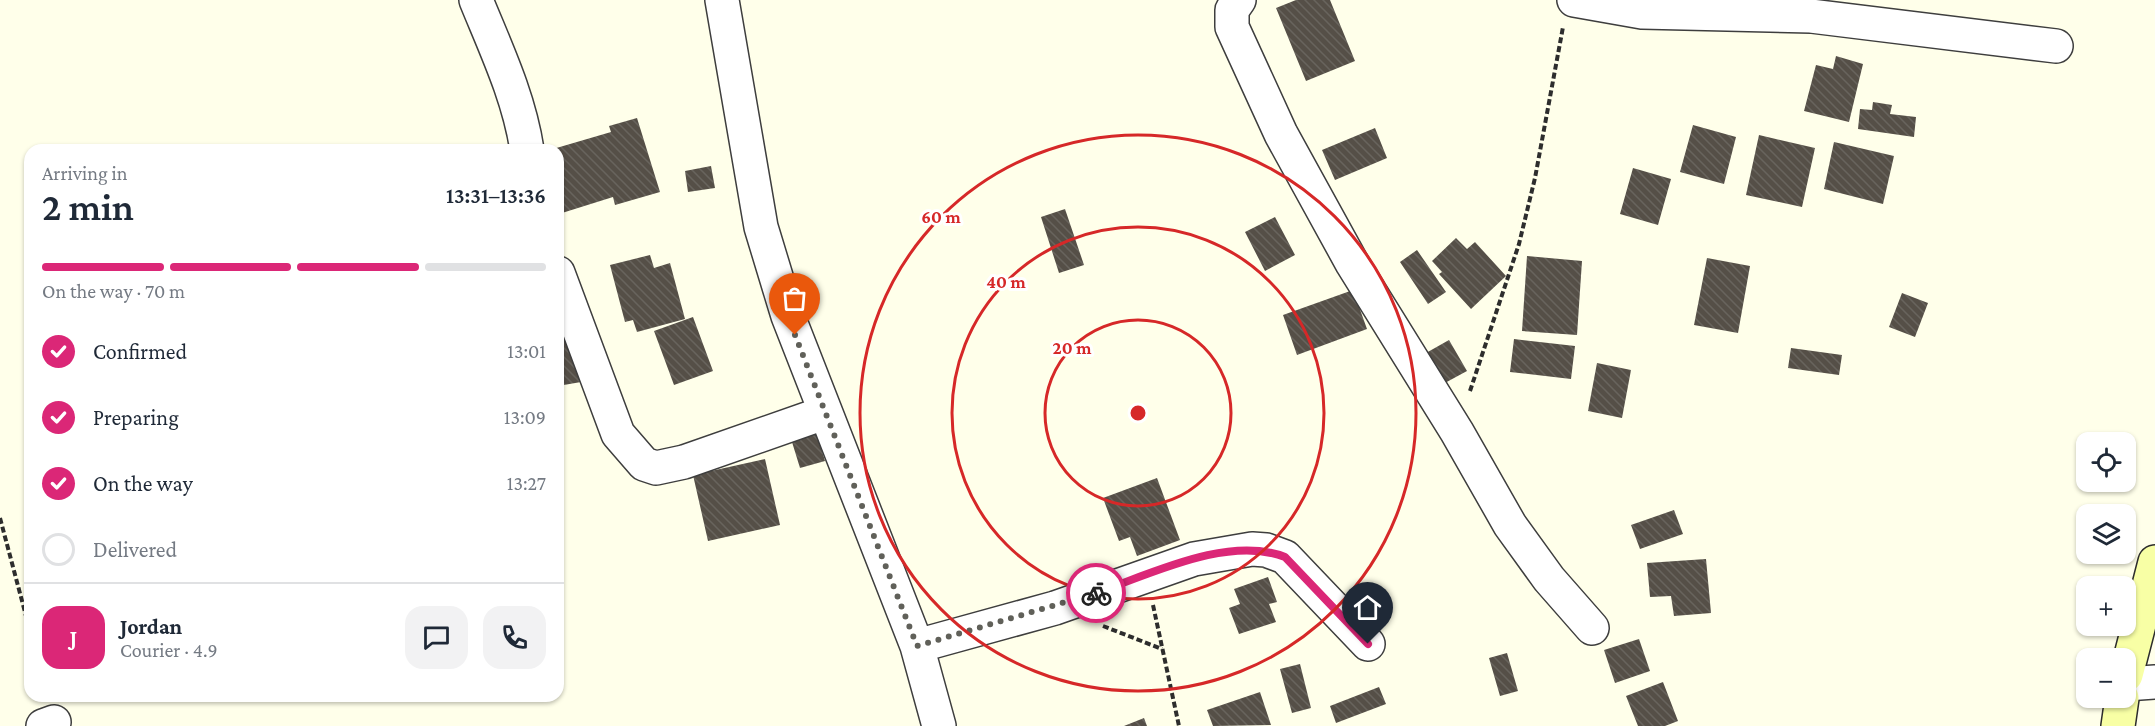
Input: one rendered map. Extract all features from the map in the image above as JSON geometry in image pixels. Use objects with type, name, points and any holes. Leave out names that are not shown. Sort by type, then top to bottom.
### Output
[{"type":"street","points":[[476,0],[510,83],[523,123],[526,144]]},
{"type":"street","points":[[722,0],[761,227],[788,316],[824,413],[917,646],[939,726]]},
{"type":"street","points":[[1239,0],[1232,10],[1232,27],[1281,134],[1352,263],[1458,432],[1510,525],[1548,579],[1593,628]]},
{"type":"street","points":[[1569,11],[1811,16],[2056,46]]},
{"type":"street","points":[[564,289],[618,434],[644,464],[656,468],[684,462],[824,413]]},
{"type":"street","points":[[917,646],[1055,608],[1194,559],[1252,549],[1266,550],[1285,557],[1368,644]]},
{"type":"street","points":[[2133,648],[2155,562]]},
{"type":"street","points":[[2136,683],[2155,682]]},
{"type":"street","points":[[2118,726],[2121,708]]},
{"type":"path","points":[[1458,432],[1519,244],[1569,11]]},
{"type":"path","points":[[0,518],[24,608]]},
{"type":"path","points":[[1147,575],[1179,726]]},
{"type":"path","points":[[1055,608],[1162,649]]},
{"type":"building","points":[[1296,0],[1330,0],[1355,61],[1306,81],[1276,8]]},
{"type":"building","points":[[1836,56],[1863,64],[1849,122],[1804,111],[1816,65],[1833,69]]},
{"type":"building","points":[[1873,102],[1892,105],[1890,114],[1916,117],[1914,137],[1858,129],[1860,109],[1872,110]]},
{"type":"building","points":[[637,118],[660,192],[615,205],[613,197],[564,212],[564,146],[611,132],[609,126]]},
{"type":"building","points":[[1693,125],[1736,137],[1724,184],[1680,172]]},
{"type":"building","points":[[1375,128],[1387,158],[1335,180],[1322,150]]},
{"type":"building","points":[[1759,135],[1815,148],[1802,207],[1746,195]]},
{"type":"building","points":[[1834,142],[1894,156],[1883,204],[1824,189]]},
{"type":"building","points":[[711,166],[715,188],[688,192],[685,171]]},
{"type":"building","points":[[1633,168],[1671,179],[1658,225],[1620,214]]},
{"type":"building","points":[[1065,209],[1084,265],[1059,273],[1041,217]]},
{"type":"building","points":[[1275,217],[1295,255],[1265,271],[1245,232]]},
{"type":"building","points":[[1456,238],[1467,249],[1475,242],[1506,276],[1471,309],[1439,274],[1442,272],[1432,261]]},
{"type":"building","points":[[1417,250],[1446,292],[1428,304],[1400,262]]},
{"type":"building","points":[[650,255],[654,268],[670,263],[685,319],[637,332],[633,320],[625,322],[610,265]]},
{"type":"building","points":[[1527,256],[1582,261],[1577,335],[1522,331]]},
{"type":"building","points":[[1707,258],[1750,266],[1738,333],[1694,325]]},
{"type":"building","points":[[1353,290],[1367,329],[1297,355],[1283,315]]},
{"type":"building","points":[[1902,293],[1928,303],[1915,337],[1889,327]]},
{"type":"building","points":[[693,317],[713,371],[674,385],[654,331]]},
{"type":"building","points":[[569,319],[581,382],[564,385],[564,320]]},
{"type":"building","points":[[1514,339],[1575,346],[1571,379],[1510,372]]},
{"type":"building","points":[[1449,340],[1467,371],[1443,384],[1426,353]]},
{"type":"building","points":[[1791,348],[1842,355],[1839,375],[1788,368]]},
{"type":"building","points":[[1597,363],[1631,370],[1622,418],[1588,411]]},
{"type":"building","points":[[817,434],[825,461],[800,468],[792,442]]},
{"type":"building","points":[[765,459],[780,525],[708,541],[693,475]]},
{"type":"building","points":[[1157,478],[1180,540],[1137,556],[1130,537],[1119,541],[1103,498]]},
{"type":"building","points":[[1674,510],[1683,534],[1640,549],[1631,525]]},
{"type":"building","points":[[1706,559],[1711,613],[1674,616],[1671,596],[1650,597],[1647,563]]},
{"type":"building","points":[[1268,577],[1277,602],[1269,604],[1276,622],[1239,634],[1229,608],[1240,604],[1234,589]]},
{"type":"building","points":[[1639,639],[1650,671],[1615,683],[1604,650]]},
{"type":"building","points":[[1507,653],[1518,691],[1500,696],[1489,658]]},
{"type":"building","points":[[1300,664],[1311,708],[1292,713],[1280,669]]},
{"type":"building","points":[[1663,682],[1678,721],[1665,726],[1638,726],[1626,696]]},
{"type":"building","points":[[1379,687],[1386,704],[1336,723],[1330,706]]},
{"type":"building","points":[[1260,692],[1271,725],[1213,726],[1207,710]]},
{"type":"building","points":[[1144,718],[1147,726],[1124,726]]},
{"type":"way so far","points":[[795,335],[917,646],[1055,608],[1096,593]]},
{"type":"route","points":[[1096,593],[1194,559],[1252,549],[1266,550],[1285,557],[1368,644]]}]
